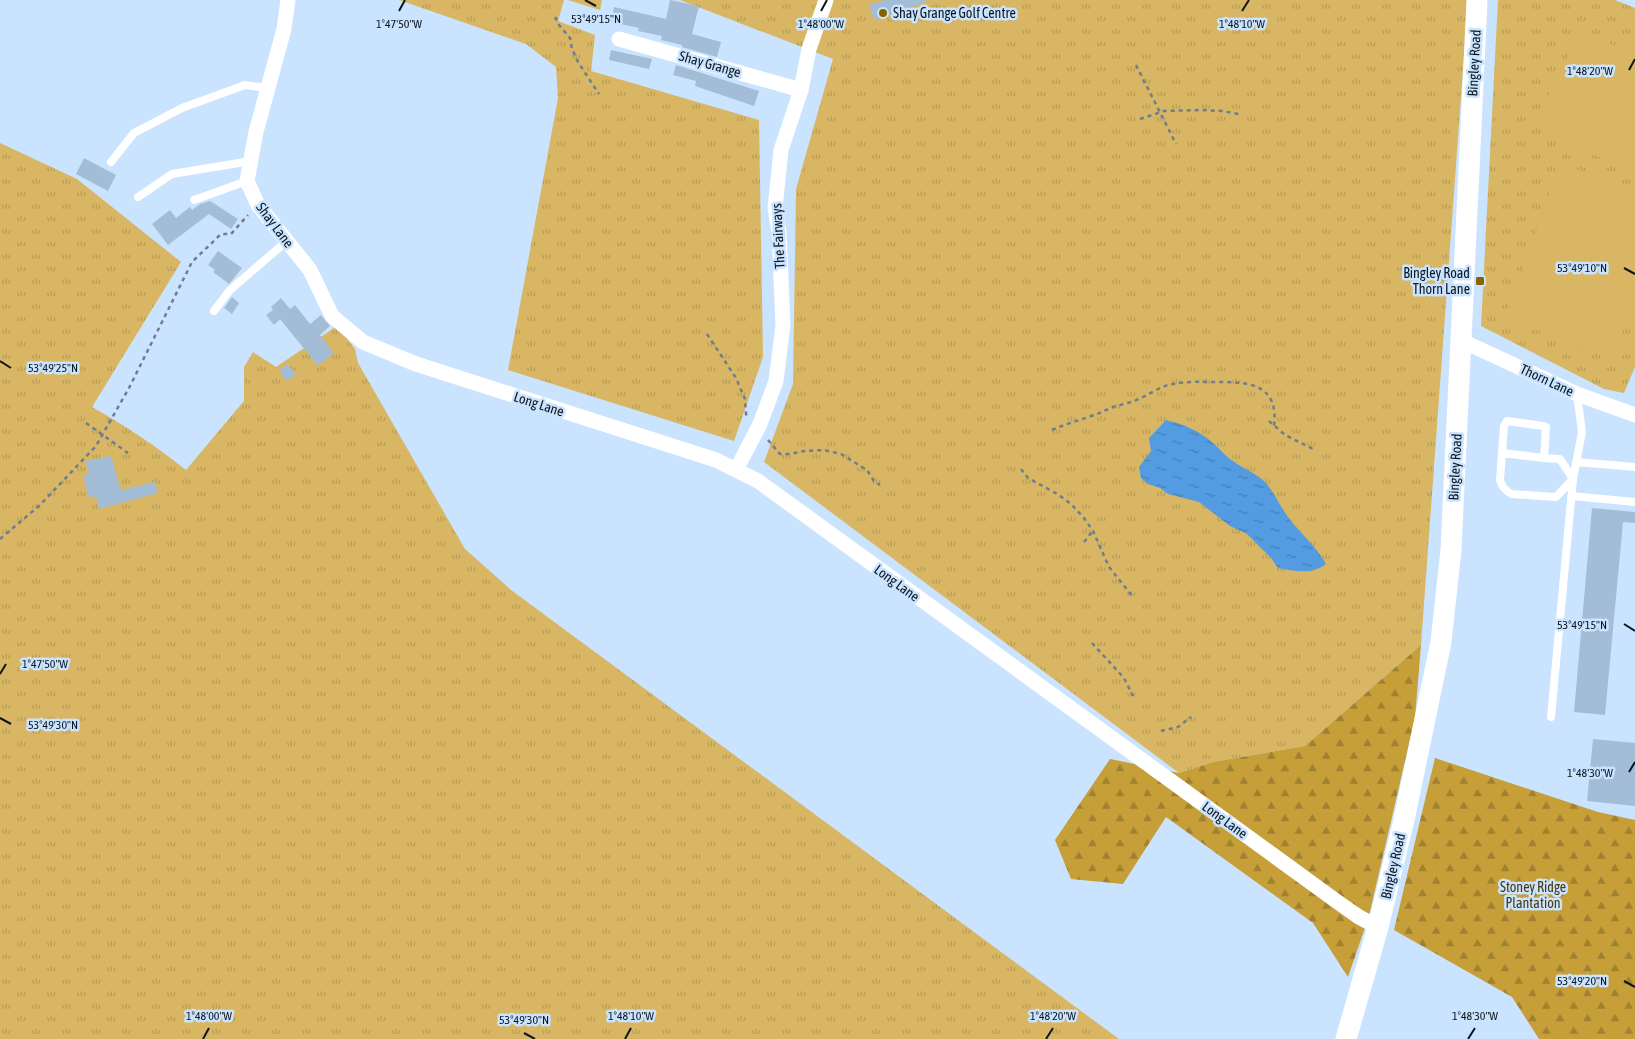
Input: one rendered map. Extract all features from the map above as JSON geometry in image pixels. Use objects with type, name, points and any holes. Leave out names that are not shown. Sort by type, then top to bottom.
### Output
[{"type":"main road","name":"Bingley Road","points":[[1346,1039],[1378,927],[1404,820],[1440,642],[1451,550],[1477,0]]},
{"type":"street","points":[[247,181],[256,132],[284,29],[288,0]]},
{"type":"street","name":"The Fairways","points":[[736,470],[760,424],[776,381],[783,325],[779,232],[775,208],[781,150],[800,90],[809,50],[826,0]]},
{"type":"street","name":"Shay Grange","points":[[619,39],[800,90]]},
{"type":"street","name":"Shay Lane","points":[[247,181],[258,205],[310,270],[332,316],[363,342]]},
{"type":"street","name":"Thorn Lane","points":[[1460,340],[1577,394],[1635,415]]},
{"type":"street","name":"Long Lane","points":[[363,342],[416,364],[716,460],[758,481],[1352,913],[1378,927]]},
{"type":"lane","points":[[110,162],[134,134],[182,108],[245,85],[268,88]]},
{"type":"lane","points":[[138,197],[172,174],[251,161]]},
{"type":"lane","points":[[194,200],[247,181]]},
{"type":"lane","points":[[214,311],[230,290],[287,241]]},
{"type":"lane","points":[[1551,717],[1573,479],[1582,432],[1577,394]]},
{"type":"lane","points":[[1544,458],[1546,428],[1507,421],[1504,426],[1501,486],[1509,493],[1556,497],[1573,479]]},
{"type":"lane","points":[[1502,453],[1560,459],[1573,479]]},
{"type":"lane","points":[[1576,462],[1635,467]]},
{"type":"lane","points":[[1572,496],[1635,502]]},
{"type":"path","points":[[555,17],[570,38],[572,50],[578,62],[599,94]]},
{"type":"path","points":[[1136,65],[1176,144]]},
{"type":"path","points":[[1140,119],[1160,112],[1201,110],[1242,113]]},
{"type":"path","points":[[0,539],[40,506],[96,446],[129,388],[192,262],[221,234],[231,234],[258,205]]},
{"type":"path","points":[[707,334],[736,378],[744,399],[746,414],[752,422]]},
{"type":"path","points":[[1052,430],[1066,423],[1093,416],[1132,402],[1172,384],[1208,382],[1244,382],[1258,386],[1268,394],[1274,406],[1276,416],[1274,426]]},
{"type":"path","points":[[1269,421],[1296,441],[1315,450]]},
{"type":"path","points":[[86,423],[128,453]]},
{"type":"path","points":[[766,438],[780,454],[824,450],[841,454],[867,470],[874,481],[880,485]]},
{"type":"path","points":[[1021,469],[1028,478],[1071,504],[1084,518],[1093,531],[1109,567],[1133,597]]},
{"type":"path","points":[[1084,542],[1093,531]]},
{"type":"path","points":[[1092,643],[1124,678],[1133,696]]},
{"type":"path","points":[[1161,731],[1178,727],[1191,717]]},
{"type":"green space","points":[[399,0],[564,0],[558,21],[595,35],[591,71],[759,120],[763,357],[734,441],[508,370],[558,98],[556,67],[526,44]]},
{"type":"green space","points":[[568,0],[602,0],[600,10]]},
{"type":"green space","points":[[680,0],[1468,0],[1421,645],[1305,746],[1213,762],[1179,773],[764,462],[793,384],[796,189],[833,59]]},
{"type":"green space","points":[[1498,0],[1615,0],[1635,8],[1635,367],[1624,393],[1604,389],[1481,326]]},
{"type":"green space","points":[[1581,29],[1635,56],[1635,175],[1534,124]]},
{"type":"green space","points":[[0,143],[77,179],[181,262],[92,407],[117,421],[186,470],[244,401],[244,367],[253,352],[276,367],[337,326],[355,349],[358,363],[465,549],[511,590],[1119,1039],[0,1039]]},
{"type":"green space","points":[[1560,163],[1635,190],[1635,297],[1613,358],[1505,319]]},
{"type":"green space","points":[[1421,645],[1415,718],[1369,916],[1348,977],[1313,923],[1166,817],[1123,884],[1071,879],[1055,840],[1110,759],[1179,773],[1213,762],[1305,746]]},
{"type":"green space","name":"Stoney Ridge Plantation","points":[[1435,758],[1598,812],[1635,820],[1635,1039],[1539,1039],[1512,997],[1394,930]]},
{"type":"water","points":[[1166,420],[1185,426],[1203,435],[1230,459],[1265,482],[1288,517],[1318,551],[1326,564],[1309,571],[1278,568],[1271,558],[1247,534],[1230,526],[1199,502],[1168,494],[1160,488],[1148,484],[1141,478],[1139,467],[1151,451],[1149,438]]},
{"type":"building","points":[[670,0],[699,6],[692,34],[721,42],[717,57],[661,40],[662,36],[638,31],[639,28],[611,22],[614,7],[666,19]]},
{"type":"building","name":"Shay Grange Golf Centre","points":[[885,0],[926,0],[926,2],[874,20],[869,5]]},
{"type":"building","points":[[611,50],[652,59],[649,69],[609,60]]},
{"type":"building","points":[[676,65],[759,91],[754,106],[695,86],[696,81],[673,75]]},
{"type":"building","points":[[84,158],[116,175],[108,191],[76,174]]},
{"type":"building","points":[[210,201],[238,219],[231,229],[209,214],[168,245],[152,224],[170,210],[176,218],[190,207],[192,210],[200,204]]},
{"type":"building","points":[[218,251],[242,268],[229,284],[213,272],[215,270],[208,265]]},
{"type":"building","points":[[232,297],[239,303],[232,314],[224,308]]},
{"type":"building","points":[[281,298],[290,309],[295,305],[310,324],[321,315],[330,326],[320,335],[334,353],[318,366],[280,319],[274,325],[266,315],[273,310],[271,307]]},
{"type":"building","points":[[287,364],[296,374],[287,381],[279,371]]},
{"type":"building","points":[[111,456],[121,490],[155,482],[158,493],[99,509],[96,496],[89,498],[83,476],[89,474],[85,461]]},
{"type":"building","points":[[1592,508],[1635,512],[1635,523],[1623,522],[1605,715],[1574,712]]},
{"type":"building","points":[[1593,739],[1635,743],[1635,806],[1587,801]]},
{"type":"place","name":"Shay Grange Golf Centre","points":[[883,13]]},
{"type":"place","name":"Bingley Road Thorn Lane","points":[[1480,281]]}]
